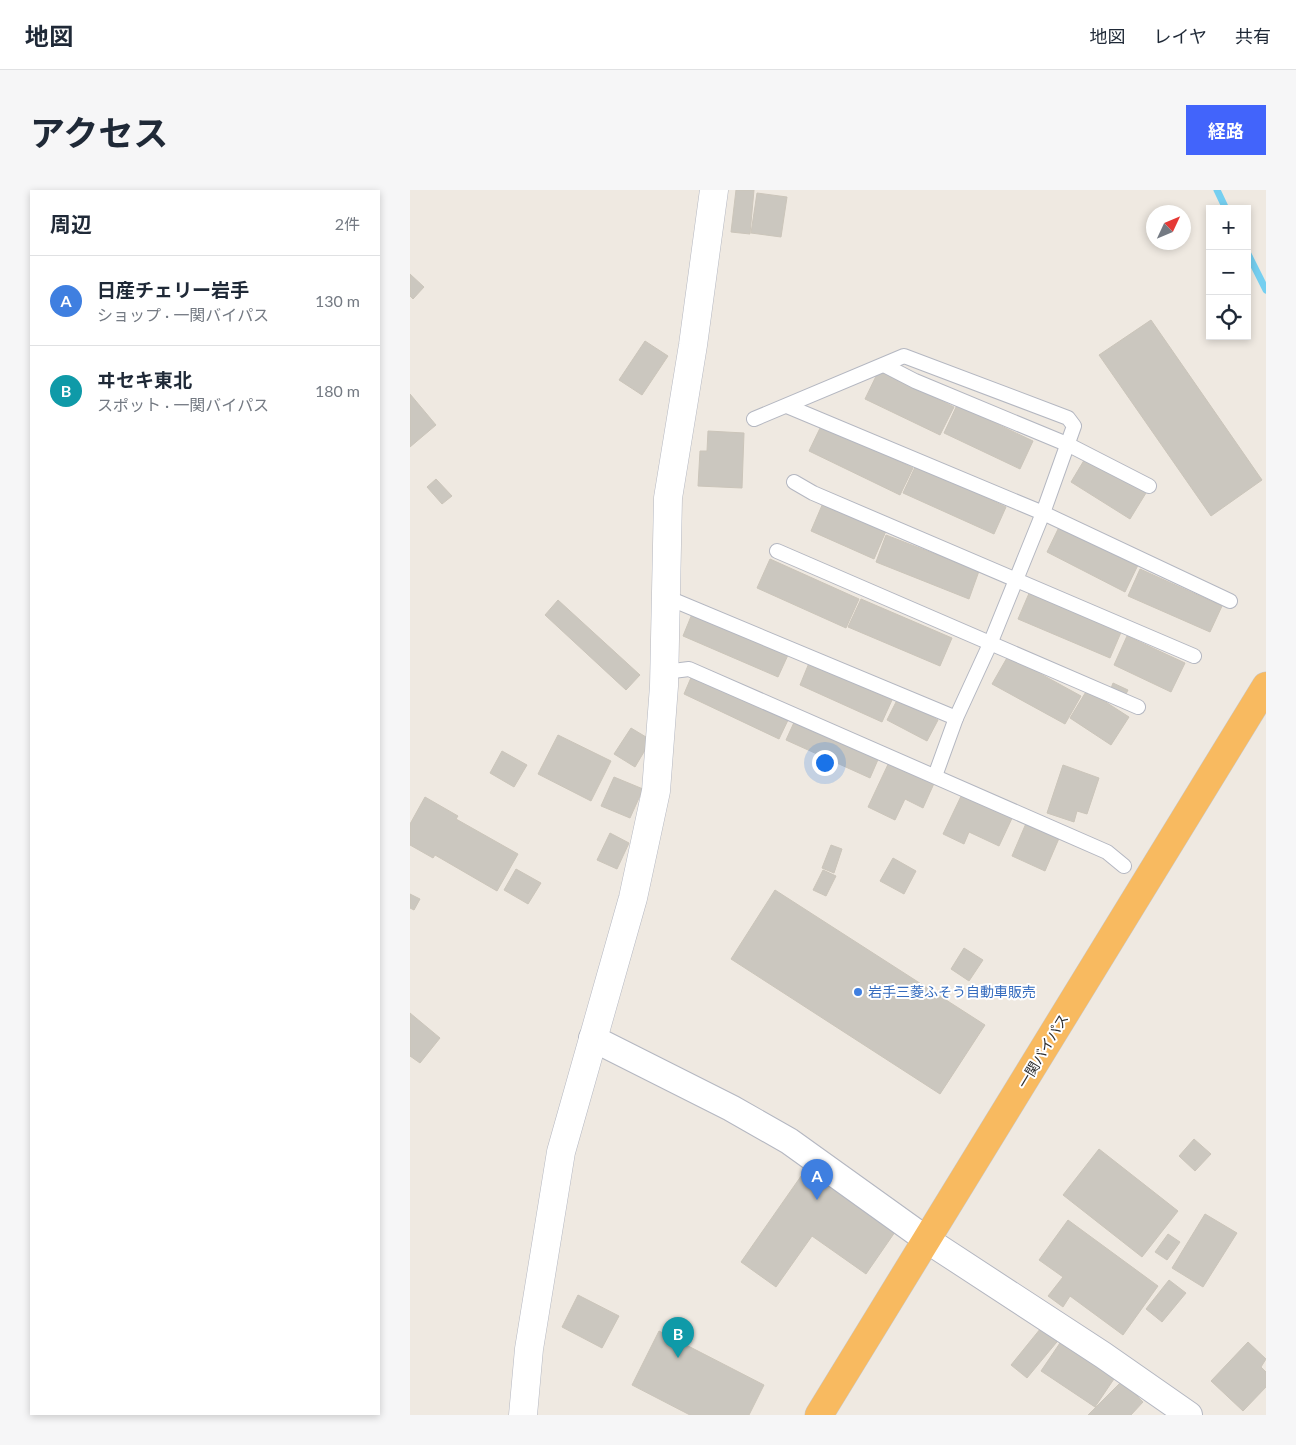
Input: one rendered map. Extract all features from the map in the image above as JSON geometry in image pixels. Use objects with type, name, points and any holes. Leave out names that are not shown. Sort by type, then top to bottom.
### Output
[{"type":"highway","name":"一関バイパス","points":[[819,1415],[1266,686]]},
{"type":"street","points":[[522,1415],[529,1349],[561,1152],[633,898],[656,791],[664,686],[668,498],[714,190]]},
{"type":"street","points":[[592,1038],[731,1108],[789,1141],[927,1240],[1103,1354],[1189,1415]]},
{"type":"lane","points":[[754,419],[904,356],[1068,418],[1074,426],[1069,445],[1043,513],[1014,578],[990,644],[956,718],[935,776]]},
{"type":"lane","points":[[884,365],[915,381],[1069,445],[1149,486]]},
{"type":"lane","points":[[787,406],[1043,513],[1230,601]]},
{"type":"lane","points":[[794,482],[813,493],[1194,656]]},
{"type":"lane","points":[[778,551],[1138,707]]},
{"type":"lane","points":[[666,597],[956,718]]},
{"type":"lane","points":[[673,671],[689,669],[1107,852],[1124,866]]},
{"type":"building","points":[[736,190],[754,190],[750,234],[731,232]]},
{"type":"building","points":[[757,193],[787,197],[781,237],[751,233]]},
{"type":"building","points":[[410,274],[424,287],[413,299],[410,296]]},
{"type":"building","points":[[1151,320],[1262,480],[1211,516],[1099,355]]},
{"type":"building","points":[[645,341],[668,356],[642,395],[619,380]]},
{"type":"building","points":[[879,370],[954,407],[940,435],[865,399]]},
{"type":"building","points":[[410,394],[436,425],[410,447]]},
{"type":"building","points":[[957,405],[1033,441],[1020,469],[944,433]]},
{"type":"building","points":[[822,424],[913,468],[900,495],[809,451]]},
{"type":"building","points":[[708,431],[744,433],[742,488],[698,486],[700,451],[707,451]]},
{"type":"building","points":[[1086,457],[1146,493],[1130,519],[1071,482]]},
{"type":"building","points":[[916,465],[1006,507],[994,534],[903,493]]},
{"type":"building","points":[[436,479],[452,496],[442,504],[427,487]]},
{"type":"building","points":[[823,503],[886,531],[874,559],[811,531]]},
{"type":"building","points":[[1060,525],[1138,565],[1125,592],[1047,552]]},
{"type":"building","points":[[886,535],[979,571],[969,599],[876,562]]},
{"type":"building","points":[[770,559],[859,599],[846,628],[757,588]]},
{"type":"building","points":[[1140,569],[1222,606],[1210,632],[1128,596]]},
{"type":"building","points":[[1030,591],[1122,630],[1110,658],[1018,619]]},
{"type":"building","points":[[861,599],[952,638],[940,666],[848,627]]},
{"type":"building","points":[[558,600],[640,675],[626,690],[545,615]]},
{"type":"building","points":[[692,614],[788,655],[778,677],[683,636]]},
{"type":"building","points":[[1127,636],[1185,663],[1171,692],[1114,665]]},
{"type":"building","points":[[1008,656],[1081,696],[1065,724],[992,684]]},
{"type":"building","points":[[809,663],[892,700],[882,722],[800,685]]},
{"type":"building","points":[[693,673],[789,718],[779,739],[684,694]]},
{"type":"building","points":[[1113,683],[1128,690],[1124,698],[1110,691]]},
{"type":"building","points":[[1087,690],[1129,717],[1111,745],[1070,718]]},
{"type":"building","points":[[898,698],[938,720],[927,741],[887,720]]},
{"type":"building","points":[[796,718],[880,755],[870,778],[786,740]]},
{"type":"building","points":[[631,728],[651,740],[635,767],[614,754]]},
{"type":"building","points":[[558,735],[611,761],[591,801],[538,774]]},
{"type":"building","points":[[502,751],[527,765],[514,787],[490,773]]},
{"type":"building","points":[[891,758],[936,779],[923,808],[905,799],[895,820],[868,807]]},
{"type":"building","points":[[1063,765],[1099,778],[1087,814],[1077,811],[1074,822],[1047,813]]},
{"type":"building","points":[[614,777],[643,789],[630,818],[601,806]]},
{"type":"building","points":[[964,790],[1014,814],[999,846],[969,832],[964,844],[943,834]]},
{"type":"building","points":[[425,797],[458,816],[456,819],[518,854],[497,891],[435,855],[433,858],[410,845],[410,824]]},
{"type":"building","points":[[1027,821],[1060,836],[1045,871],[1012,856]]},
{"type":"building","points":[[610,833],[629,843],[617,869],[597,860]]},
{"type":"building","points":[[831,845],[842,849],[834,873],[822,868]]},
{"type":"building","points":[[893,858],[916,871],[904,894],[880,881]]},
{"type":"building","points":[[516,869],[541,883],[528,904],[504,890]]},
{"type":"building","points":[[823,870],[836,876],[826,896],[813,890]]},
{"type":"building","name":"岩手三菱ふそう自動車販売","points":[[775,890],[985,1025],[940,1094],[731,959]]},
{"type":"building","points":[[410,894],[420,899],[414,910],[410,908]]},
{"type":"building","points":[[964,948],[983,960],[969,981],[951,969]]},
{"type":"building","points":[[410,1013],[440,1038],[420,1063],[410,1056]]},
{"type":"building","points":[[1194,1139],[1211,1154],[1195,1171],[1179,1156]]},
{"type":"building","points":[[1099,1149],[1178,1211],[1142,1257],[1063,1195]]},
{"type":"building","points":[[806,1169],[895,1232],[866,1274],[812,1236],[776,1287],[741,1262]]},
{"type":"building","points":[[1205,1214],[1237,1233],[1203,1287],[1172,1268]]},
{"type":"building","points":[[1068,1220],[1158,1286],[1123,1335],[1070,1296],[1063,1307],[1048,1296],[1063,1277],[1039,1260]]},
{"type":"building","points":[[1168,1234],[1180,1242],[1167,1260],[1155,1252]]},
{"type":"building","points":[[1169,1280],[1186,1293],[1162,1322],[1146,1309]]},
{"type":"building","points":[[578,1295],[619,1316],[602,1348],[562,1327]]},
{"type":"building","points":[[1045,1323],[1061,1337],[1027,1378],[1011,1365]]},
{"type":"building","points":[[659,1331],[764,1385],[749,1415],[690,1415],[632,1385]]},
{"type":"building","points":[[1064,1337],[1118,1373],[1095,1407],[1041,1371]]},
{"type":"building","points":[[1248,1342],[1266,1359],[1261,1367],[1266,1372],[1266,1387],[1243,1411],[1211,1381]]},
{"type":"building","points":[[1122,1381],[1143,1402],[1131,1415],[1088,1415]]},
{"type":"waterway","points":[[1217,190],[1224,205]]},
{"type":"waterway","points":[[1251,260],[1266,290]]},
{"type":"place","name":"岩手三菱ふそう自動車販売","points":[[858,992]]},
{"type":"place","name":"日産チェリー岩手","points":[[817,1200]]},
{"type":"place","name":"ヰセキ東北","points":[[678,1358]]}]
